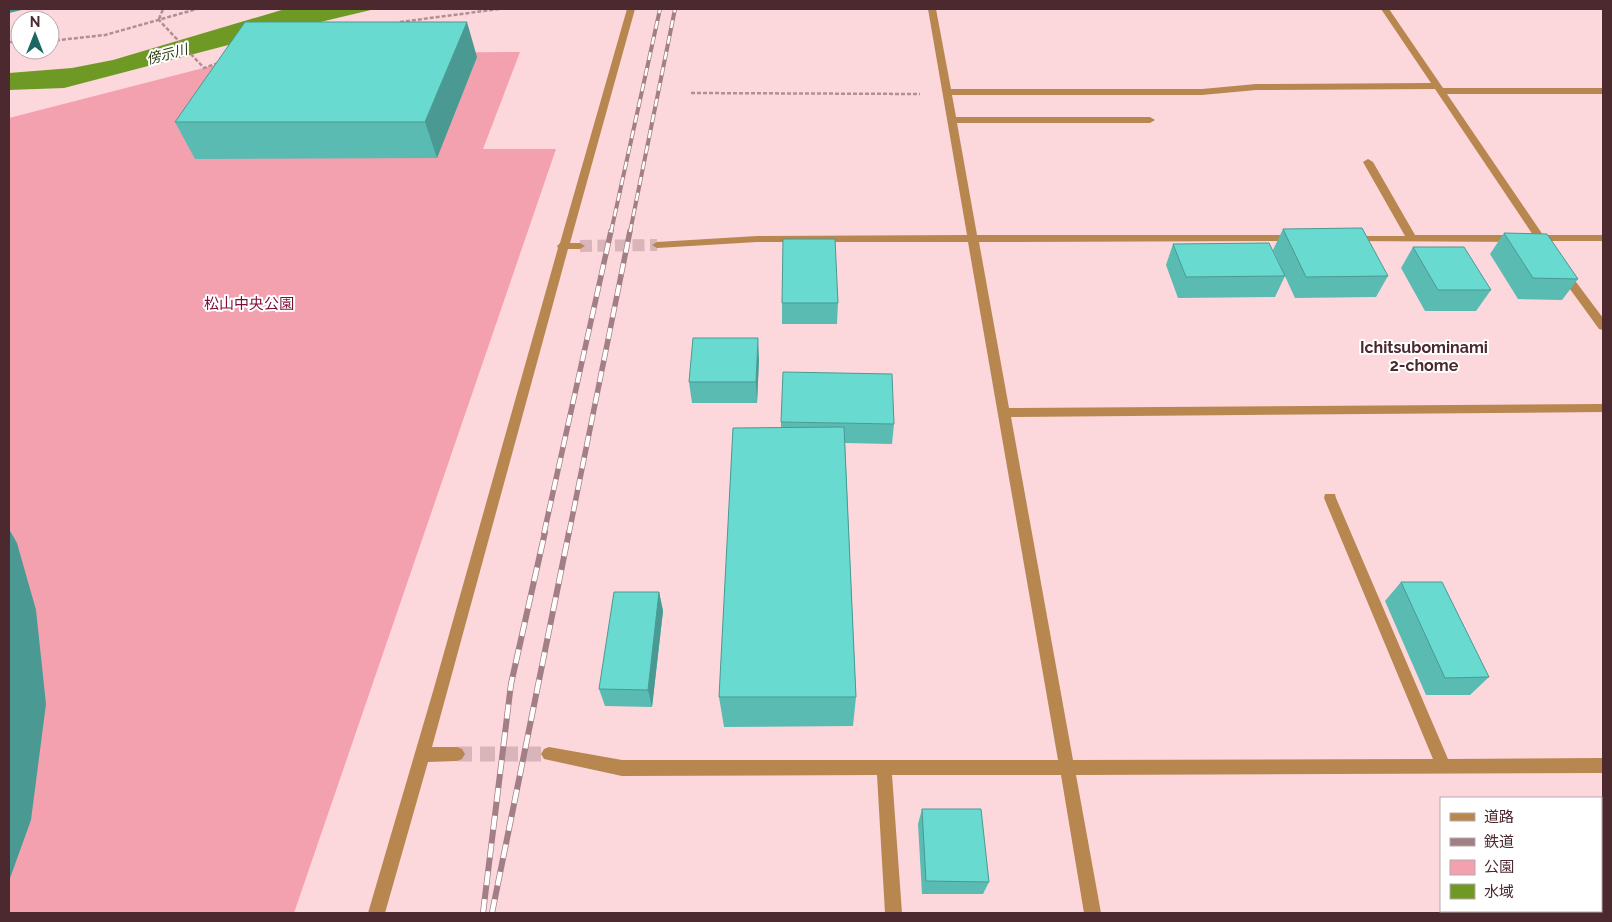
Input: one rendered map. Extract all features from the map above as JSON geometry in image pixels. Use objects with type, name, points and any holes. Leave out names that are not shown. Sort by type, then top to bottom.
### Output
[{"type":"street","points":[[376,913],[423,755],[562,246],[631,9]]},
{"type":"street","points":[[932,9],[1006,413],[1094,913]]},
{"type":"street","points":[[1385,9],[1542,239],[1553,259],[1603,326]]},
{"type":"street","points":[[947,93],[1202,92],[1256,87],[1603,91]]},
{"type":"street","points":[[952,120],[1150,120]]},
{"type":"street","points":[[1368,162],[1412,239]]},
{"type":"street","points":[[657,245],[757,239],[1303,238]]},
{"type":"street","points":[[1342,239],[1603,238]]},
{"type":"street","points":[[562,246],[580,246]]},
{"type":"street","points":[[1006,413],[1603,408]]},
{"type":"street","points":[[1330,498],[1444,767]]},
{"type":"street","points":[[423,755],[456,754]]},
{"type":"street","points":[[549,754],[622,768],[1603,766]]},
{"type":"street","points":[[884,768],[893,913]]},
{"type":"path","points":[[158,19],[164,9]]},
{"type":"path","points":[[60,40],[105,35],[197,9]]},
{"type":"path","points":[[395,24],[499,9]]},
{"type":"path","points":[[158,19],[204,68],[222,62]]},
{"type":"path","points":[[691,93],[947,93]]},
{"type":"green space","name":"松山中央公園","points":[[520,52],[483,149],[556,149],[294,913],[9,913],[9,118],[258,54]]},
{"type":"water","name":"傍示川","points":[[285,9],[375,9],[274,33],[64,88],[9,90],[9,73],[72,68],[113,60]]},
{"type":"building","points":[[245,22],[467,22],[425,122],[175,122]]},
{"type":"building","points":[[1362,228],[1388,276],[1306,277],[1283,229]]},
{"type":"building","points":[[1504,233],[1547,234],[1578,279],[1533,278]]},
{"type":"building","points":[[783,239],[835,239],[838,303],[782,303]]},
{"type":"building","points":[[1269,243],[1285,276],[1186,277],[1173,244]]},
{"type":"building","points":[[1413,247],[1464,247],[1491,290],[1438,290]]},
{"type":"building","points":[[693,338],[758,338],[756,382],[689,382]]},
{"type":"building","points":[[783,372],[892,374],[894,424],[781,422]]},
{"type":"building","points":[[844,427],[856,697],[719,697],[733,428]]},
{"type":"building","points":[[1401,582],[1442,582],[1489,677],[1445,678]]},
{"type":"building","points":[[614,592],[659,592],[648,690],[599,689]]},
{"type":"building","points":[[922,809],[981,809],[989,882],[926,881]]},
{"type":"tunnel","points":[[580,246],[657,245]]},
{"type":"tunnel","points":[[457,754],[549,754]]},
{"type":"railway","points":[[611,232],[660,9]]},
{"type":"railway","points":[[630,232],[675,9]]},
{"type":"railway","points":[[544,533],[611,231]]},
{"type":"railway","points":[[569,533],[630,231]]},
{"type":"railway","points":[[483,913],[511,684],[545,532]]},
{"type":"railway","points":[[492,913],[569,532]]},
{"type":"district","name":"Ichitsubominami 2-chome","points":[[1424,356]]}]
